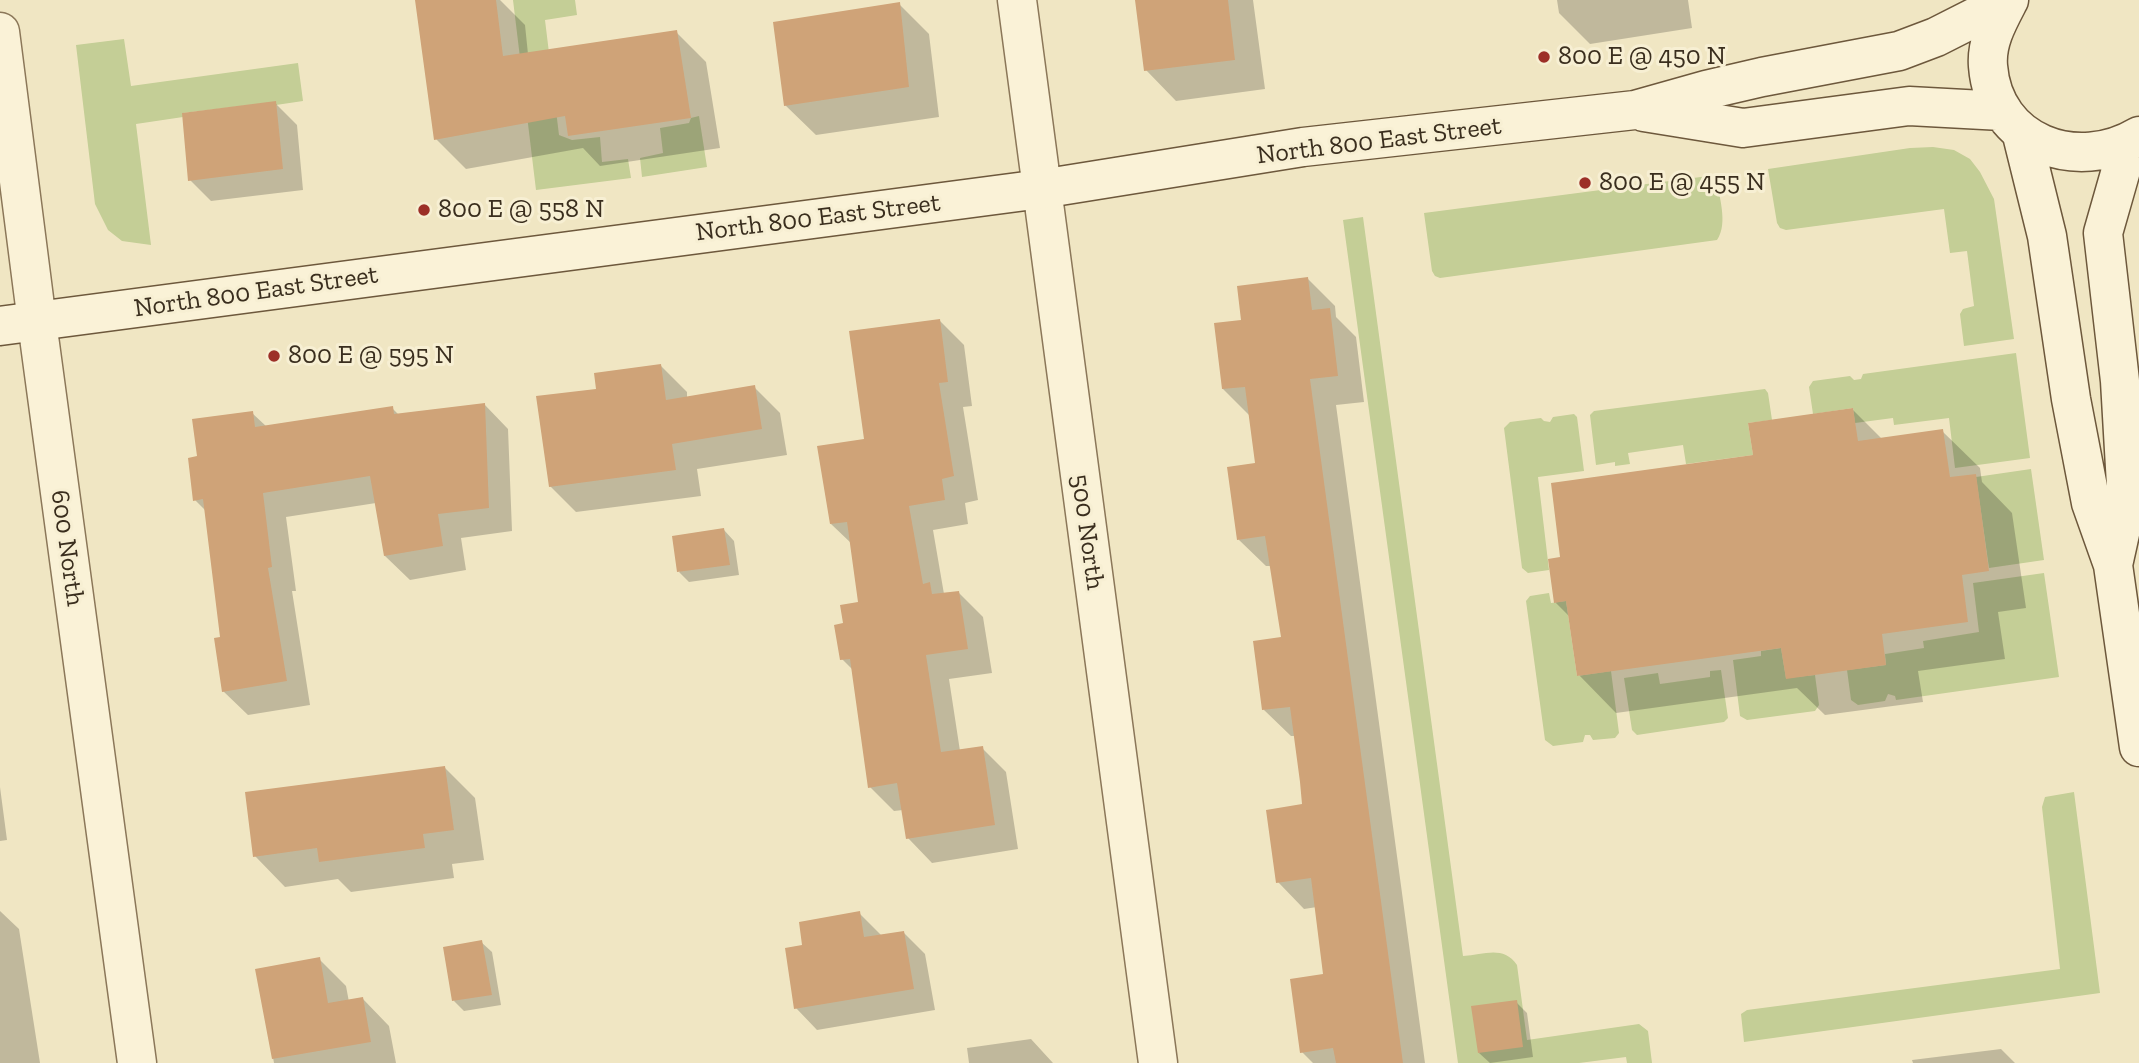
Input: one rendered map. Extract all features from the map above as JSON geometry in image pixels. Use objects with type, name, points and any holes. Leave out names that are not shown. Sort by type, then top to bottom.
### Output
[{"type":"street","name":"500 North","points":[[1017,0],[1158,1063]]},
{"type":"street","points":[[1635,110],[1762,77],[1899,51],[1936,37],[2009,0]]},
{"type":"street","points":[[2009,0],[1991,39],[1988,65],[1992,88],[2012,123],[2047,236],[2071,399],[2091,503],[2113,565],[2139,747]]},
{"type":"street","name":"600 North","points":[[0,32],[18,324],[137,1063]]},
{"type":"street","points":[[1635,110],[1743,128],[1909,106],[2012,123],[2046,146],[2081,152],[2102,151],[2134,139]]},
{"type":"street","name":"North 800 East Street","points":[[18,324],[1041,189],[1303,147],[1635,110]]},
{"type":"street","points":[[2113,565],[2127,502],[2120,381],[2103,233],[2134,139]]},
{"type":"green space","points":[[513,0],[575,0],[577,15],[545,20],[559,135],[572,140],[600,137],[602,162],[628,159],[631,178],[536,190]]},
{"type":"green space","points":[[124,39],[131,86],[298,63],[303,101],[183,113],[183,117],[136,124],[151,245],[122,241],[108,230],[95,204],[76,45]]},
{"type":"green space","points":[[699,116],[707,167],[642,177],[640,158],[663,153],[660,128],[689,123],[691,118]]},
{"type":"green space","points":[[1933,147],[1954,150],[1970,159],[1994,199],[2014,339],[1964,346],[1960,314],[1963,309],[1974,306],[1967,251],[1950,253],[1944,209],[1786,230],[1780,228],[1777,223],[1768,169]]},
{"type":"green space","points":[[1716,175],[1722,208],[1722,225],[1717,240],[1440,278],[1432,271],[1424,213]]},
{"type":"green space","points":[[1363,217],[1463,956],[1499,953],[1512,959],[1517,965],[1527,1040],[1639,1024],[1648,1031],[1652,1063],[1627,1063],[1626,1057],[1579,1063],[1458,1063],[1343,220]]},
{"type":"green space","points":[[2016,353],[2030,458],[1955,468],[1949,418],[1894,425],[1893,418],[1855,423],[1853,408],[1813,414],[1809,387],[1813,381],[1850,376],[1854,380],[1861,379],[1863,374]]},
{"type":"green space","points":[[1765,389],[1772,420],[1748,423],[1753,455],[1686,464],[1683,445],[1628,453],[1630,464],[1615,466],[1615,462],[1596,465],[1590,415],[1594,411]]},
{"type":"green space","points":[[1574,414],[1577,417],[1584,471],[1538,477],[1549,570],[1528,573],[1522,568],[1504,428],[1510,422],[1541,418],[1550,422],[1553,417]]},
{"type":"green space","points":[[2031,469],[2044,560],[1989,568],[1976,477]]},
{"type":"green space","points":[[2044,573],[2059,677],[1896,700],[1895,696],[1888,694],[1885,701],[1858,705],[1851,700],[1847,670],[1886,665],[1885,654],[1924,648],[1923,641],[1979,632],[1973,583]]},
{"type":"green space","points":[[1549,593],[1551,603],[1566,601],[1577,676],[1611,671],[1619,733],[1615,738],[1593,740],[1590,735],[1585,735],[1583,742],[1553,746],[1545,740],[1526,601],[1530,596]]},
{"type":"green space","points":[[1781,648],[1786,678],[1815,675],[1819,705],[1815,711],[1747,720],[1740,716],[1733,660],[1761,656],[1761,651]]},
{"type":"green space","points":[[1721,670],[1728,718],[1724,722],[1637,735],[1632,730],[1624,678],[1658,673],[1660,684],[1710,677],[1710,671]]},
{"type":"green space","points":[[2074,792],[2100,993],[1744,1042],[1741,1014],[1747,1010],[2060,969],[2042,807],[2045,797]]},
{"type":"building","points":[[415,0],[496,0],[503,56],[677,30],[691,118],[568,136],[565,116],[434,140]]},
{"type":"building","points":[[1135,0],[1228,0],[1235,60],[1144,71]]},
{"type":"building","points":[[900,2],[909,87],[784,106],[773,22]]},
{"type":"building","points":[[276,101],[283,169],[188,181],[182,113]]},
{"type":"building","points":[[1308,277],[1312,310],[1330,308],[1338,376],[1310,379],[1403,1063],[1336,1063],[1333,1048],[1300,1053],[1290,979],[1323,974],[1311,878],[1276,883],[1266,810],[1302,804],[1300,782],[1290,707],[1262,710],[1253,641],[1281,637],[1265,536],[1237,540],[1227,467],[1255,463],[1245,387],[1222,389],[1214,323],[1241,320],[1237,286]]},
{"type":"building","points":[[940,319],[948,382],[939,383],[954,476],[942,479],[945,500],[909,506],[923,584],[930,582],[932,594],[959,591],[968,649],[926,655],[941,752],[983,746],[995,825],[906,839],[897,783],[868,788],[850,659],[840,660],[834,625],[843,623],[840,605],[858,602],[847,522],[830,524],[817,446],[864,439],[849,331]]},
{"type":"building","points":[[661,364],[666,400],[755,385],[762,429],[672,444],[676,470],[549,487],[536,396],[596,389],[594,373]]},
{"type":"building","points":[[485,403],[489,508],[438,514],[443,546],[384,556],[370,476],[263,493],[272,567],[268,568],[287,681],[222,692],[214,638],[220,637],[203,499],[193,501],[188,458],[197,456],[192,419],[253,411],[255,427],[393,406],[394,414]]},
{"type":"building","points":[[1853,408],[1858,441],[1943,429],[1950,477],[1976,474],[1989,571],[1962,575],[1968,622],[1882,634],[1886,665],[1786,679],[1781,648],[1577,676],[1566,601],[1554,603],[1548,559],[1560,557],[1551,483],[1753,455],[1748,423]]},
{"type":"building","points":[[724,528],[730,565],[677,572],[672,536]]},
{"type":"building","points":[[445,766],[454,830],[423,834],[425,848],[319,862],[317,848],[253,857],[245,792]]},
{"type":"building","points":[[860,911],[864,937],[904,931],[914,989],[794,1009],[785,948],[802,945],[799,922]]},
{"type":"building","points":[[482,940],[492,995],[452,1001],[443,947]]},
{"type":"building","points":[[320,957],[328,1003],[363,997],[371,1042],[272,1059],[255,969]]},
{"type":"building","points":[[1517,1000],[1523,1047],[1478,1053],[1471,1006]]},
{"type":"place","name":"800 E @ 450 N","points":[[1544,57]]},
{"type":"place","name":"800 E @ 455 N","points":[[1585,183]]},
{"type":"place","name":"800 E @ 558 N","points":[[424,210]]},
{"type":"place","name":"800 E @ 595 N","points":[[274,356]]}]
